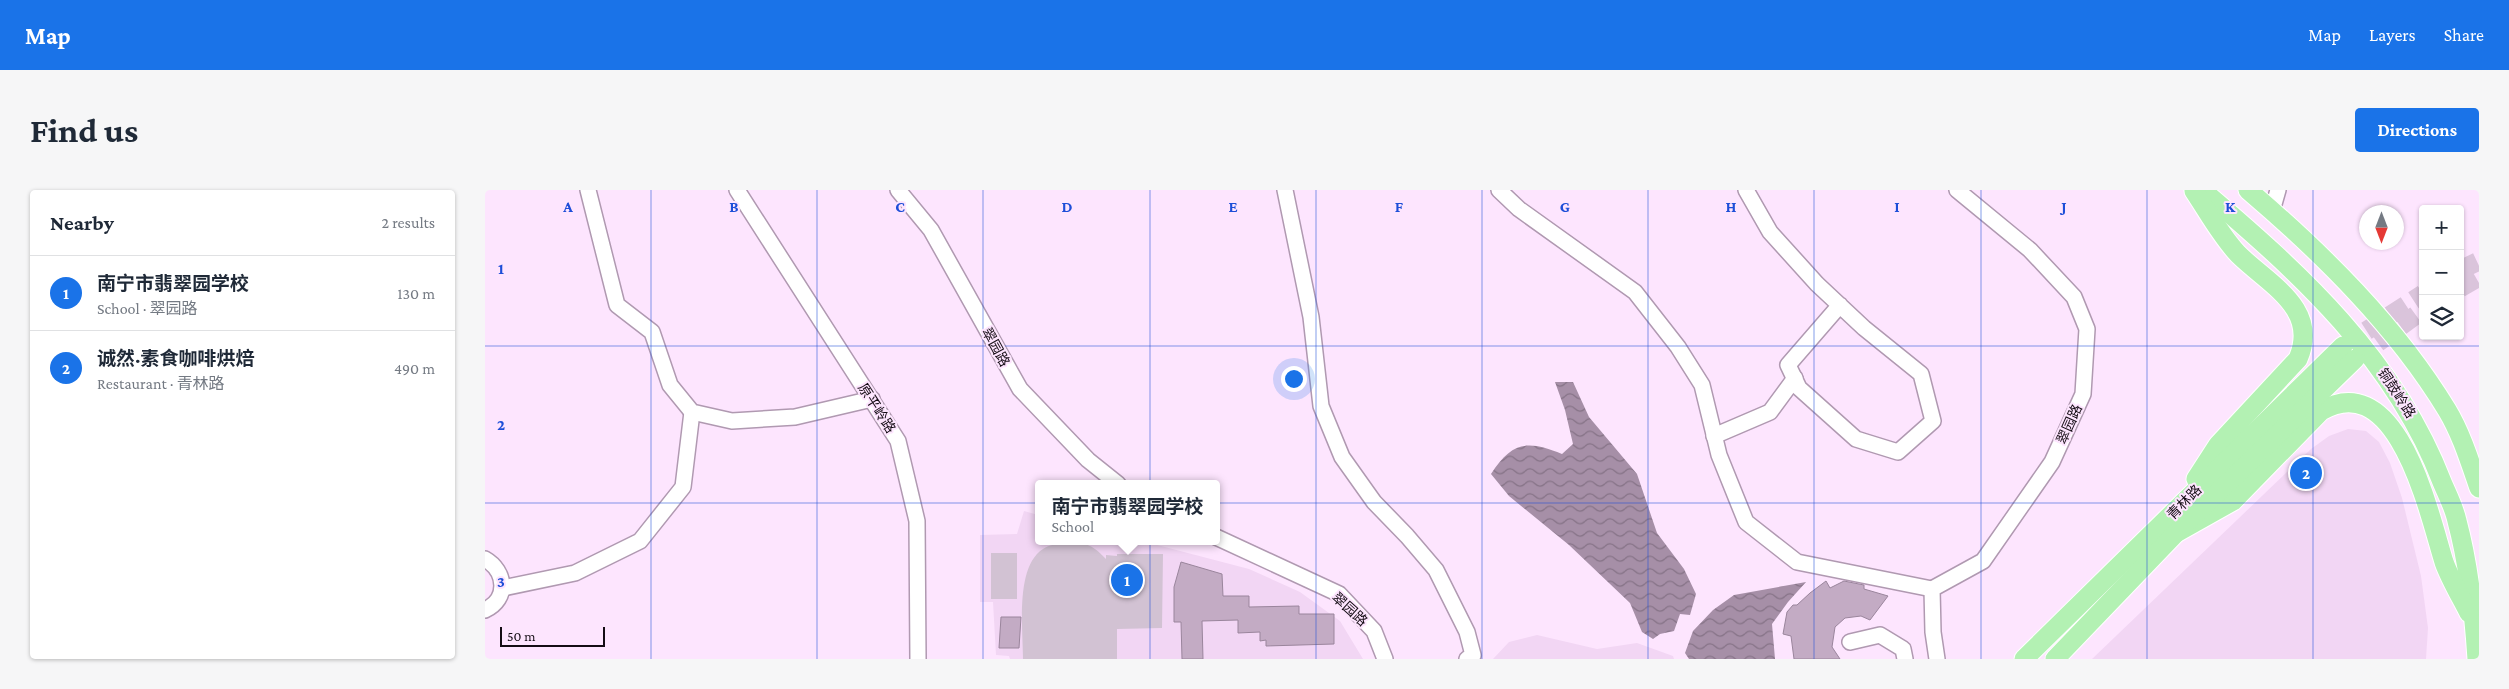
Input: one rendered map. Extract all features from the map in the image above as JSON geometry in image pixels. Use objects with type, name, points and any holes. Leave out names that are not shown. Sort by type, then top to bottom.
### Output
[{"type":"main road","points":[[2175,511],[2218,445],[2298,359],[2303,342],[2302,323],[2292,303],[2227,241],[2193,190]]},
{"type":"main road","name":"铜鼓岭路","points":[[2202,190],[2296,274],[2345,324],[2383,371],[2425,438],[2457,518],[2471,588],[2477,659]]},
{"type":"main road","points":[[2248,190],[2367,303],[2411,357],[2448,411],[2479,488]]},
{"type":"main road","name":"青林路","points":[[2025,659],[2175,511],[2349,352],[2055,659]]},
{"type":"main road","points":[[2176,533],[2233,501],[2321,411],[2335,404],[2360,404],[2386,420],[2401,443],[2421,486],[2445,564],[2474,623]]},
{"type":"street","points":[[588,190],[617,304],[652,332],[670,385],[692,412],[732,421],[741,421],[795,417],[872,399]]},
{"type":"street","name":"原平岭路","points":[[737,190],[898,441],[917,521],[918,659]]},
{"type":"street","name":"翠园路","points":[[898,190],[931,230],[1021,390],[1088,460],[1113,480]]},
{"type":"street","points":[[1285,190],[1311,317],[1321,406],[1342,457],[1374,502],[1436,570],[1467,632],[1473,655],[1467,659]]},
{"type":"street","points":[[1499,190],[1519,209],[1635,292],[1678,347],[1702,385],[1719,455],[1746,522],[1797,562],[1932,589],[1933,632],[1937,659]]},
{"type":"street","points":[[1746,190],[1770,232],[1840,306],[1921,374],[1933,421],[1898,452],[1856,438],[1799,388],[1788,365],[1840,306]]},
{"type":"street","name":"翠园路","points":[[1932,589],[1983,561],[2052,462],[2083,394],[2087,329],[2074,297],[2030,250],[1957,190]]},
{"type":"street","points":[[2272,211],[2278,190]]},
{"type":"street","points":[[1714,436],[1770,412],[1795,378]]},
{"type":"street","points":[[503,588],[575,573],[640,541],[683,487],[692,412]]},
{"type":"street","name":"翠园路","points":[[1220,538],[1339,594],[1374,631],[1385,659]]},
{"type":"street","points":[[485,559],[499,570],[503,588],[495,604],[485,610]]},
{"type":"street","points":[[1850,642],[1880,635],[1903,649],[1905,659]]},
{"type":"shaded area","points":[[2348,429],[2366,431],[2379,442],[2390,463],[2402,498],[2421,576],[2428,628],[2426,659],[2092,659],[2311,449],[2329,436]]},
{"type":"shaded area","points":[[1024,511],[1035,514],[1035,545],[1157,545],[1249,569],[1300,592],[1340,621],[1363,659],[1010,659],[1009,656],[996,655],[993,602],[980,602],[980,535],[1017,534]]},
{"type":"shaded area","points":[[1087,545],[1106,559],[1106,555],[1117,556],[1117,554],[1163,554],[1162,628],[1117,629],[1117,659],[1023,659],[1022,616],[1024,584],[1034,558],[1048,546]]},
{"type":"shaded area","points":[[991,553],[1017,553],[1017,599],[991,599]]},
{"type":"shaded area","points":[[1537,635],[1597,649],[1637,643],[1673,656],[1674,659],[1493,659],[1509,642]]},
{"type":"water","points":[[1555,382],[1573,382],[1589,417],[1637,474],[1657,533],[1684,569],[1696,594],[1690,615],[1680,614],[1674,631],[1660,634],[1653,639],[1642,632],[1630,603],[1569,545],[1509,496],[1491,474],[1506,455],[1522,446],[1530,445],[1550,449],[1562,454],[1573,444],[1565,410]]},
{"type":"water","points":[[1806,582],[1772,624],[1775,659],[1689,659],[1685,653],[1693,631],[1713,610],[1734,595]]},
{"type":"building","points":[[1181,562],[1222,574],[1223,596],[1249,596],[1249,607],[1299,606],[1299,614],[1334,614],[1334,644],[1266,646],[1266,640],[1260,641],[1260,632],[1238,633],[1238,620],[1202,621],[1203,659],[1182,659],[1181,622],[1174,622],[1174,587]]},
{"type":"building","points":[[1826,581],[1830,588],[1844,581],[1864,585],[1864,589],[1888,596],[1870,620],[1861,616],[1845,618],[1835,627],[1832,647],[1840,659],[1794,659],[1791,636],[1783,634],[1787,612],[1793,605],[1797,605]]},
{"type":"building","points":[[1001,617],[1021,617],[1019,648],[999,648]]},
{"type":"tunnel","points":[[2464,268],[2479,261]]},
{"type":"tunnel","points":[[2464,286],[2479,277]]},
{"type":"tunnel","points":[[2343,346],[2421,295]]},
{"type":"tunnel","points":[[2355,359],[2419,313]]},
{"type":"place","name":"诚然·素食咖啡烘焙","points":[[2306,473]]},
{"type":"place","name":"南宁市翡翠园学校","points":[[1127,580]]}]
